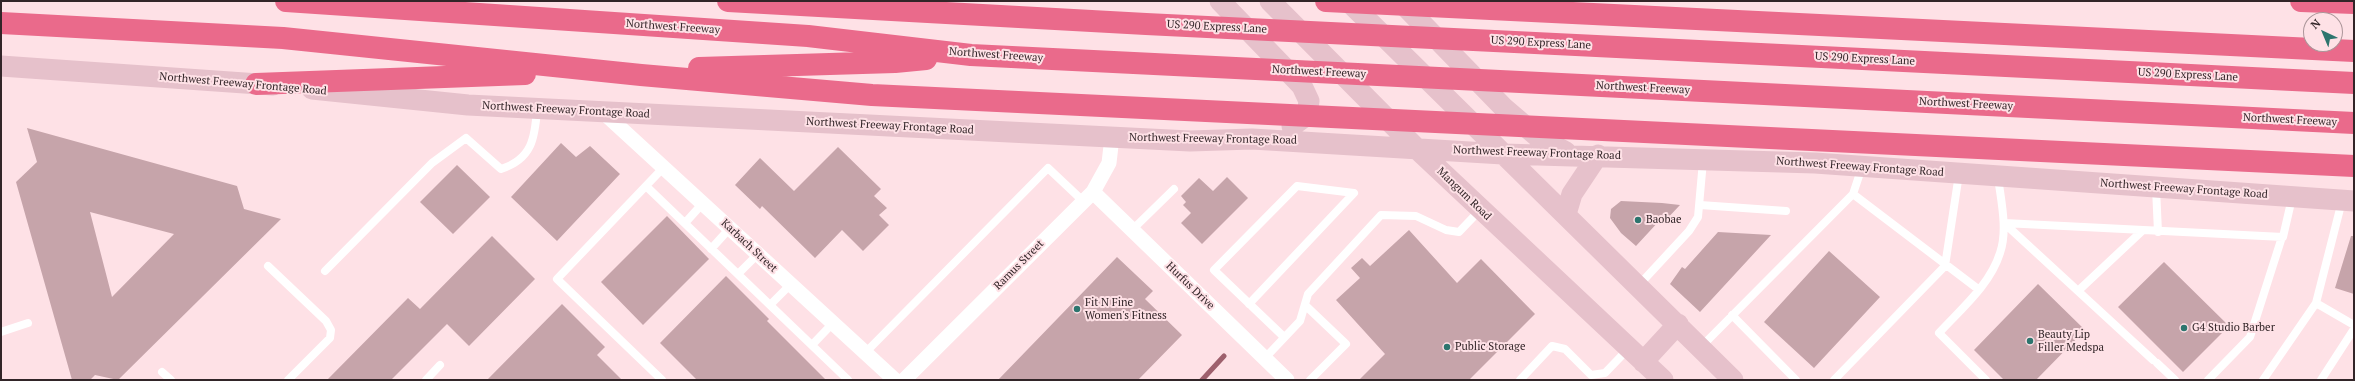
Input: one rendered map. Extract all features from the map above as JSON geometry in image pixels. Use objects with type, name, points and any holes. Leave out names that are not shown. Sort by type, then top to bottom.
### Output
[{"type":"highway","name":"Northwest Freeway","points":[[286,1],[808,36],[971,55],[2354,123]]},
{"type":"highway","name":"US 290 Express Lane","points":[[728,1],[1146,24],[2354,83]]},
{"type":"highway","points":[[1326,1],[2354,51]]},
{"type":"highway","points":[[2302,1],[2354,3]]},
{"type":"highway","points":[[1,23],[283,38],[641,75],[872,95],[2354,166]]},
{"type":"highway","points":[[256,84],[895,62],[971,55]]},
{"type":"main road","points":[[1220,1],[1302,86],[1309,101],[1307,115],[1298,123],[1252,139]]},
{"type":"main road","name":"Mangum Road","points":[[1270,1],[1416,148],[1480,210],[1663,380]]},
{"type":"main road","points":[[1348,1],[1503,154],[1639,285],[1733,380]]},
{"type":"main road","points":[[1400,1],[1504,108],[1538,137],[1570,154]]},
{"type":"main road","name":"Northwest Freeway Frontage Road","points":[[1,66],[256,84],[468,105],[1190,141],[1252,139],[1503,154],[1598,155],[1862,167],[2348,201]]},
{"type":"main road","points":[[1566,214],[1572,194],[1598,155]]},
{"type":"main road","points":[[1636,355],[1678,324]]},
{"type":"street","name":"Karbach Street","points":[[603,112],[704,203],[895,380]]},
{"type":"street","name":"Ramus Street","points":[[904,380],[1088,196],[1109,163],[1112,137]]},
{"type":"street","name":"Hurfus Drive","points":[[1088,196],[1132,230],[1287,380]]},
{"type":"lane","points":[[325,271],[432,163],[466,138],[501,169],[521,160],[533,140],[537,108]]},
{"type":"lane","points":[[1639,285],[1689,231],[1698,217],[1703,159]]},
{"type":"lane","points":[[662,380],[557,279],[664,167]]},
{"type":"lane","points":[[1701,347],[1853,194],[1862,167]]},
{"type":"lane","points":[[865,353],[1048,168],[1088,196]]},
{"type":"lane","points":[[1834,380],[1946,266],[1959,173]]},
{"type":"lane","points":[[1986,380],[1939,334],[1990,277],[2001,252],[2004,223],[1998,176]]},
{"type":"lane","points":[[646,186],[848,380]]},
{"type":"lane","points":[[1249,304],[1354,193],[1297,186],[1214,270],[1249,304],[1284,338]]},
{"type":"lane","points":[[2156,188],[2158,232]]},
{"type":"lane","points":[[1132,230],[1174,189]]},
{"type":"lane","points":[[1853,194],[1978,289]]},
{"type":"lane","points":[[2208,380],[2250,337],[2282,237],[2293,197]]},
{"type":"lane","points":[[2263,380],[2316,303],[2348,201]]},
{"type":"lane","points":[[685,223],[704,203]]},
{"type":"lane","points":[[1700,205],[1786,212]]},
{"type":"lane","points":[[1264,358],[1300,320],[1308,294],[1381,215],[1416,216],[1446,230],[1459,232],[1480,210]]},
{"type":"lane","points":[[2004,223],[2158,232],[2282,237]]},
{"type":"lane","points":[[2004,223],[2175,380]]},
{"type":"lane","points":[[711,248],[730,228]]},
{"type":"lane","points":[[2078,291],[2142,231]]},
{"type":"lane","points":[[738,274],[758,254]]},
{"type":"lane","points":[[268,266],[326,321],[331,330],[330,338],[288,380]]},
{"type":"lane","points":[[770,305],[791,284]]},
{"type":"lane","points":[[2316,303],[2354,325]]},
{"type":"lane","points":[[1305,305],[1346,344],[1310,380]]},
{"type":"lane","points":[[1732,315],[1796,380]]},
{"type":"lane","points":[[1,332],[28,323]]},
{"type":"lane","points":[[812,345],[833,323]]},
{"type":"lane","points":[[2321,380],[2354,329]]},
{"type":"lane","points":[[1520,380],[1552,346],[1565,349],[1591,375],[1605,373],[1636,355]]},
{"type":"lane","points":[[426,380],[440,365]]},
{"type":"lane","points":[[162,372],[171,380]]},
{"type":"building","points":[[27,128],[237,186],[244,209],[281,219],[118,380],[95,375],[90,380],[72,380],[16,182],[37,162]],"holes":[[[90,212],[174,234],[112,297]]]},
{"type":"building","points":[[561,143],[576,157],[590,146],[620,174],[557,241],[511,197]]},
{"type":"building","points":[[838,147],[881,189],[874,196],[887,208],[879,215],[889,225],[863,251],[842,230],[815,258],[762,206],[760,209],[735,185],[760,158],[794,191]]},
{"type":"building","points":[[457,165],[490,197],[453,234],[420,202]]},
{"type":"building","points":[[1227,177],[1248,198],[1202,244],[1181,223],[1191,213],[1183,205],[1186,202],[1181,196],[1199,178],[1213,191]]},
{"type":"building","points":[[1621,201],[1680,205],[1664,222],[1660,220],[1636,246],[1621,233],[1610,218],[1611,209]]},
{"type":"building","points":[[667,216],[709,259],[643,325],[601,282]]},
{"type":"building","points":[[1409,230],[1457,283],[1481,259],[1535,314],[1469,380],[1359,380],[1385,354],[1336,300],[1360,278],[1351,268],[1362,258],[1370,266]]},
{"type":"building","points":[[1718,232],[1771,235],[1700,312],[1670,284],[1682,267],[1685,269]]},
{"type":"building","points":[[492,236],[535,279],[469,346],[447,324],[391,380],[327,380],[408,298],[420,309]]},
{"type":"building","points":[[2351,236],[2354,236],[2354,294],[2335,288]]},
{"type":"building","points":[[1829,251],[1880,297],[1814,368],[1764,322]]},
{"type":"building","points":[[1117,257],[1153,291],[1145,299],[1182,335],[1138,380],[998,380]]},
{"type":"building","points":[[2164,262],[2229,326],[2183,372],[2118,307]]},
{"type":"building","points":[[726,276],[769,319],[767,321],[826,380],[697,380],[660,343]]},
{"type":"building","points":[[2038,284],[2085,330],[2036,380],[2004,380],[1974,350]]},
{"type":"building","points":[[562,304],[605,347],[597,355],[622,380],[487,380]]},
{"type":"waterway","points":[[1202,380],[1224,356]]},
{"type":"place","name":"Baobae","points":[[1638,220]]},
{"type":"place","name":"Fit N Fine Women's Fitness","points":[[1077,309]]},
{"type":"place","name":"G4 Studio Barber","points":[[2184,328]]},
{"type":"place","name":"Beauty Lip Filler Medspa","points":[[2030,341]]},
{"type":"place","name":"Public Storage","points":[[1447,347]]}]
